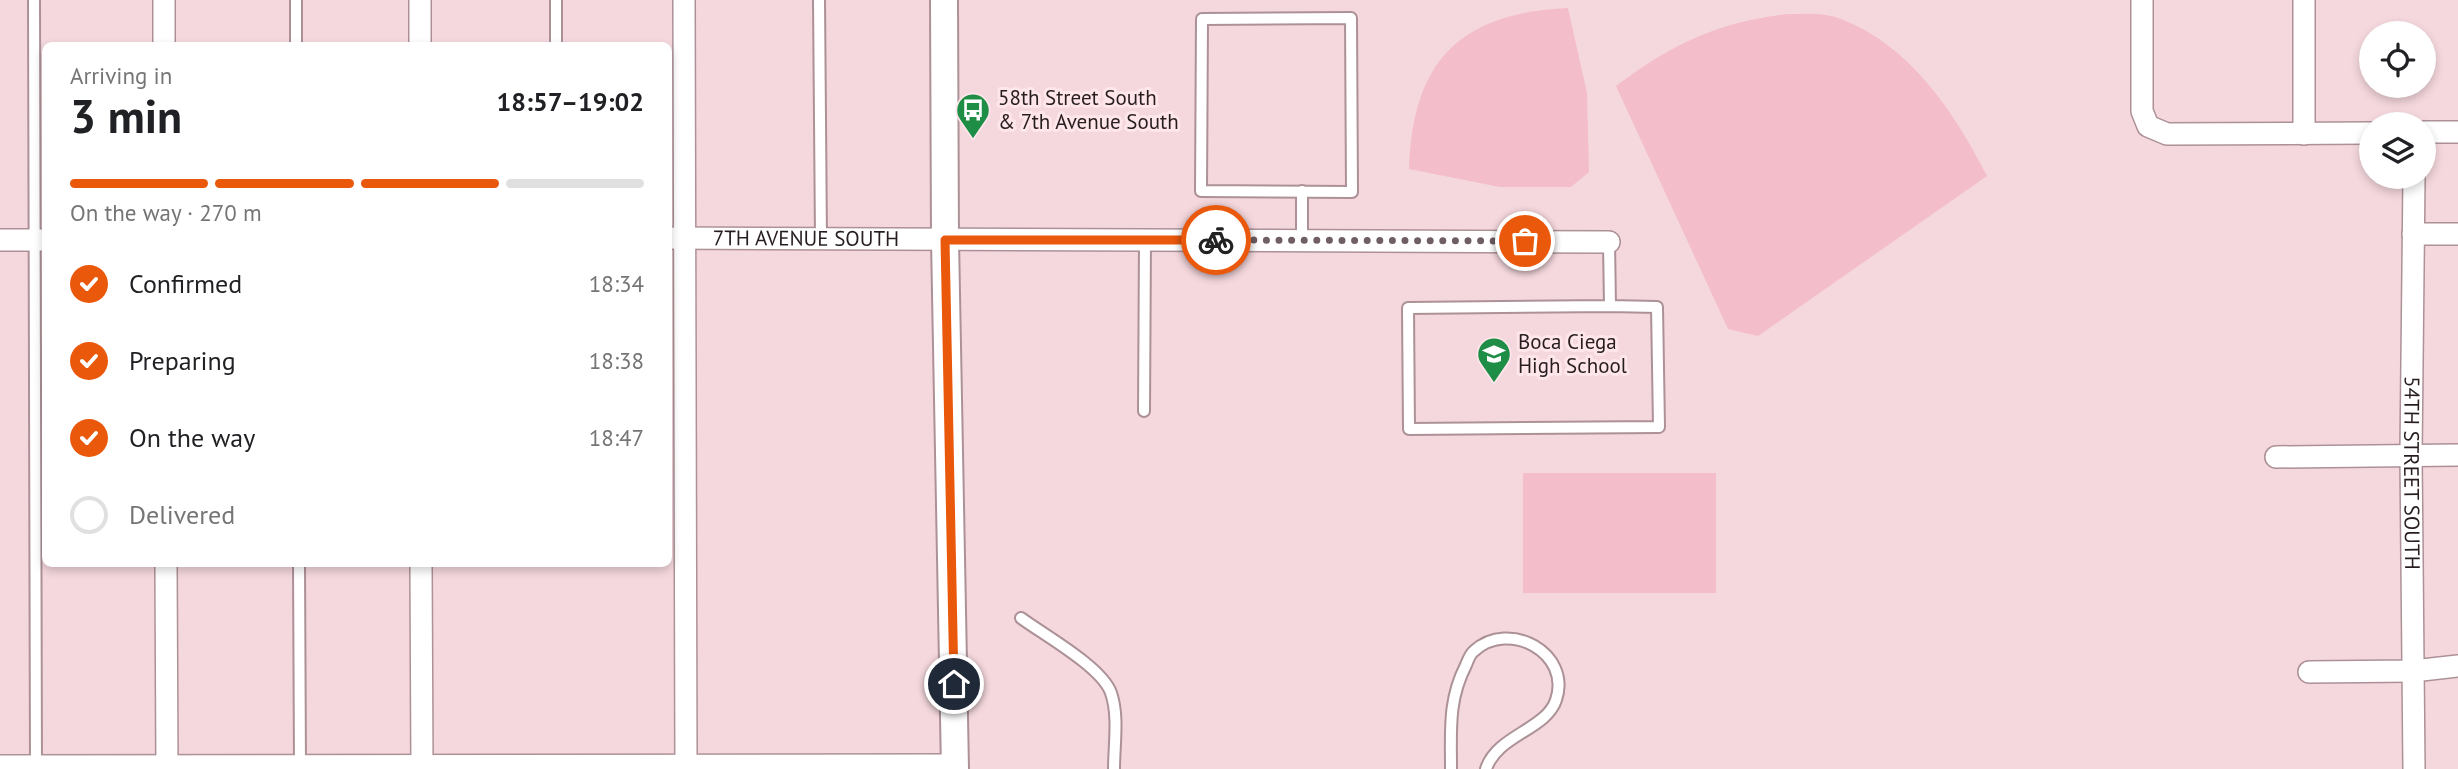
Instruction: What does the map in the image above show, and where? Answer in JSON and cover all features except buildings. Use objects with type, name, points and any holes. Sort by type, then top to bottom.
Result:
[{"type":"street","points":[[164,0],[164,42]]},
{"type":"street","points":[[420,0],[420,42]]},
{"type":"street","points":[[684,0],[677,238],[686,767]]},
{"type":"street","points":[[0,766],[955,767],[945,240],[944,0]]},
{"type":"street","points":[[2142,0],[2142,111],[2148,126],[2167,134],[2359,133]]},
{"type":"street","points":[[2304,0],[2304,134]]},
{"type":"street","points":[[2436,132],[2458,132]]},
{"type":"street","name":"54TH STREET SOUTH","points":[[2414,189],[2411,455],[2414,769]]},
{"type":"street","points":[[2413,234],[2458,234]]},
{"type":"street","name":"7TH AVENUE SOUTH","points":[[677,238],[1609,242]]},
{"type":"street","points":[[0,240],[41,240]]},
{"type":"street","points":[[2276,457],[2458,455]]},
{"type":"street","points":[[166,567],[167,767]]},
{"type":"street","points":[[421,567],[422,767]]},
{"type":"street","points":[[2309,671],[2413,671],[2458,666]]},
{"type":"lane","points":[[34,0],[41,240],[36,767]]},
{"type":"lane","points":[[296,0],[296,42]]},
{"type":"lane","points":[[556,0],[556,42]]},
{"type":"lane","points":[[819,0],[821,239]]},
{"type":"lane","points":[[1351,18],[1352,192],[1302,191],[1201,191],[1202,19],[1351,18]]},
{"type":"lane","points":[[1301,240],[1302,191]]},
{"type":"lane","points":[[1144,240],[1144,411]]},
{"type":"lane","points":[[1609,242],[1610,306]]},
{"type":"lane","points":[[1610,306],[1657,307],[1659,427],[1409,429],[1408,308],[1610,306]]},
{"type":"lane","points":[[299,567],[300,767]]},
{"type":"lane","points":[[1021,618],[1093,669],[1104,680],[1114,705],[1114,769]]},
{"type":"lane","points":[[1451,769],[1451,705],[1461,675],[1473,652],[1490,641],[1508,638],[1525,640],[1540,648],[1552,663],[1558,681],[1557,697],[1550,712],[1507,742],[1489,759],[1486,769]]},
{"type":"shaded area","points":[[1568,8],[1587,93],[1589,172],[1571,187],[1500,187],[1409,169],[1412,131],[1420,99],[1432,72],[1449,50],[1471,33],[1498,20],[1530,12]]},
{"type":"shaded area","points":[[1788,14],[1835,17],[1866,31],[1889,46],[1928,84],[1945,105],[1987,176],[1758,336],[1728,329],[1616,86],[1657,58],[1696,37],[1739,23]]},
{"type":"shaded area","points":[[1523,473],[1716,473],[1716,593],[1523,593]]},
{"type":"way so far","points":[[1216,240],[1525,241]]},
{"type":"place","name":"58th Street South & 7th Avenue South","points":[[973,140]]},
{"type":"place","name":"Boca Ciega High School","points":[[1494,384]]},
{"type":"route","points":[[954,684],[945,240],[1216,240]]}]
